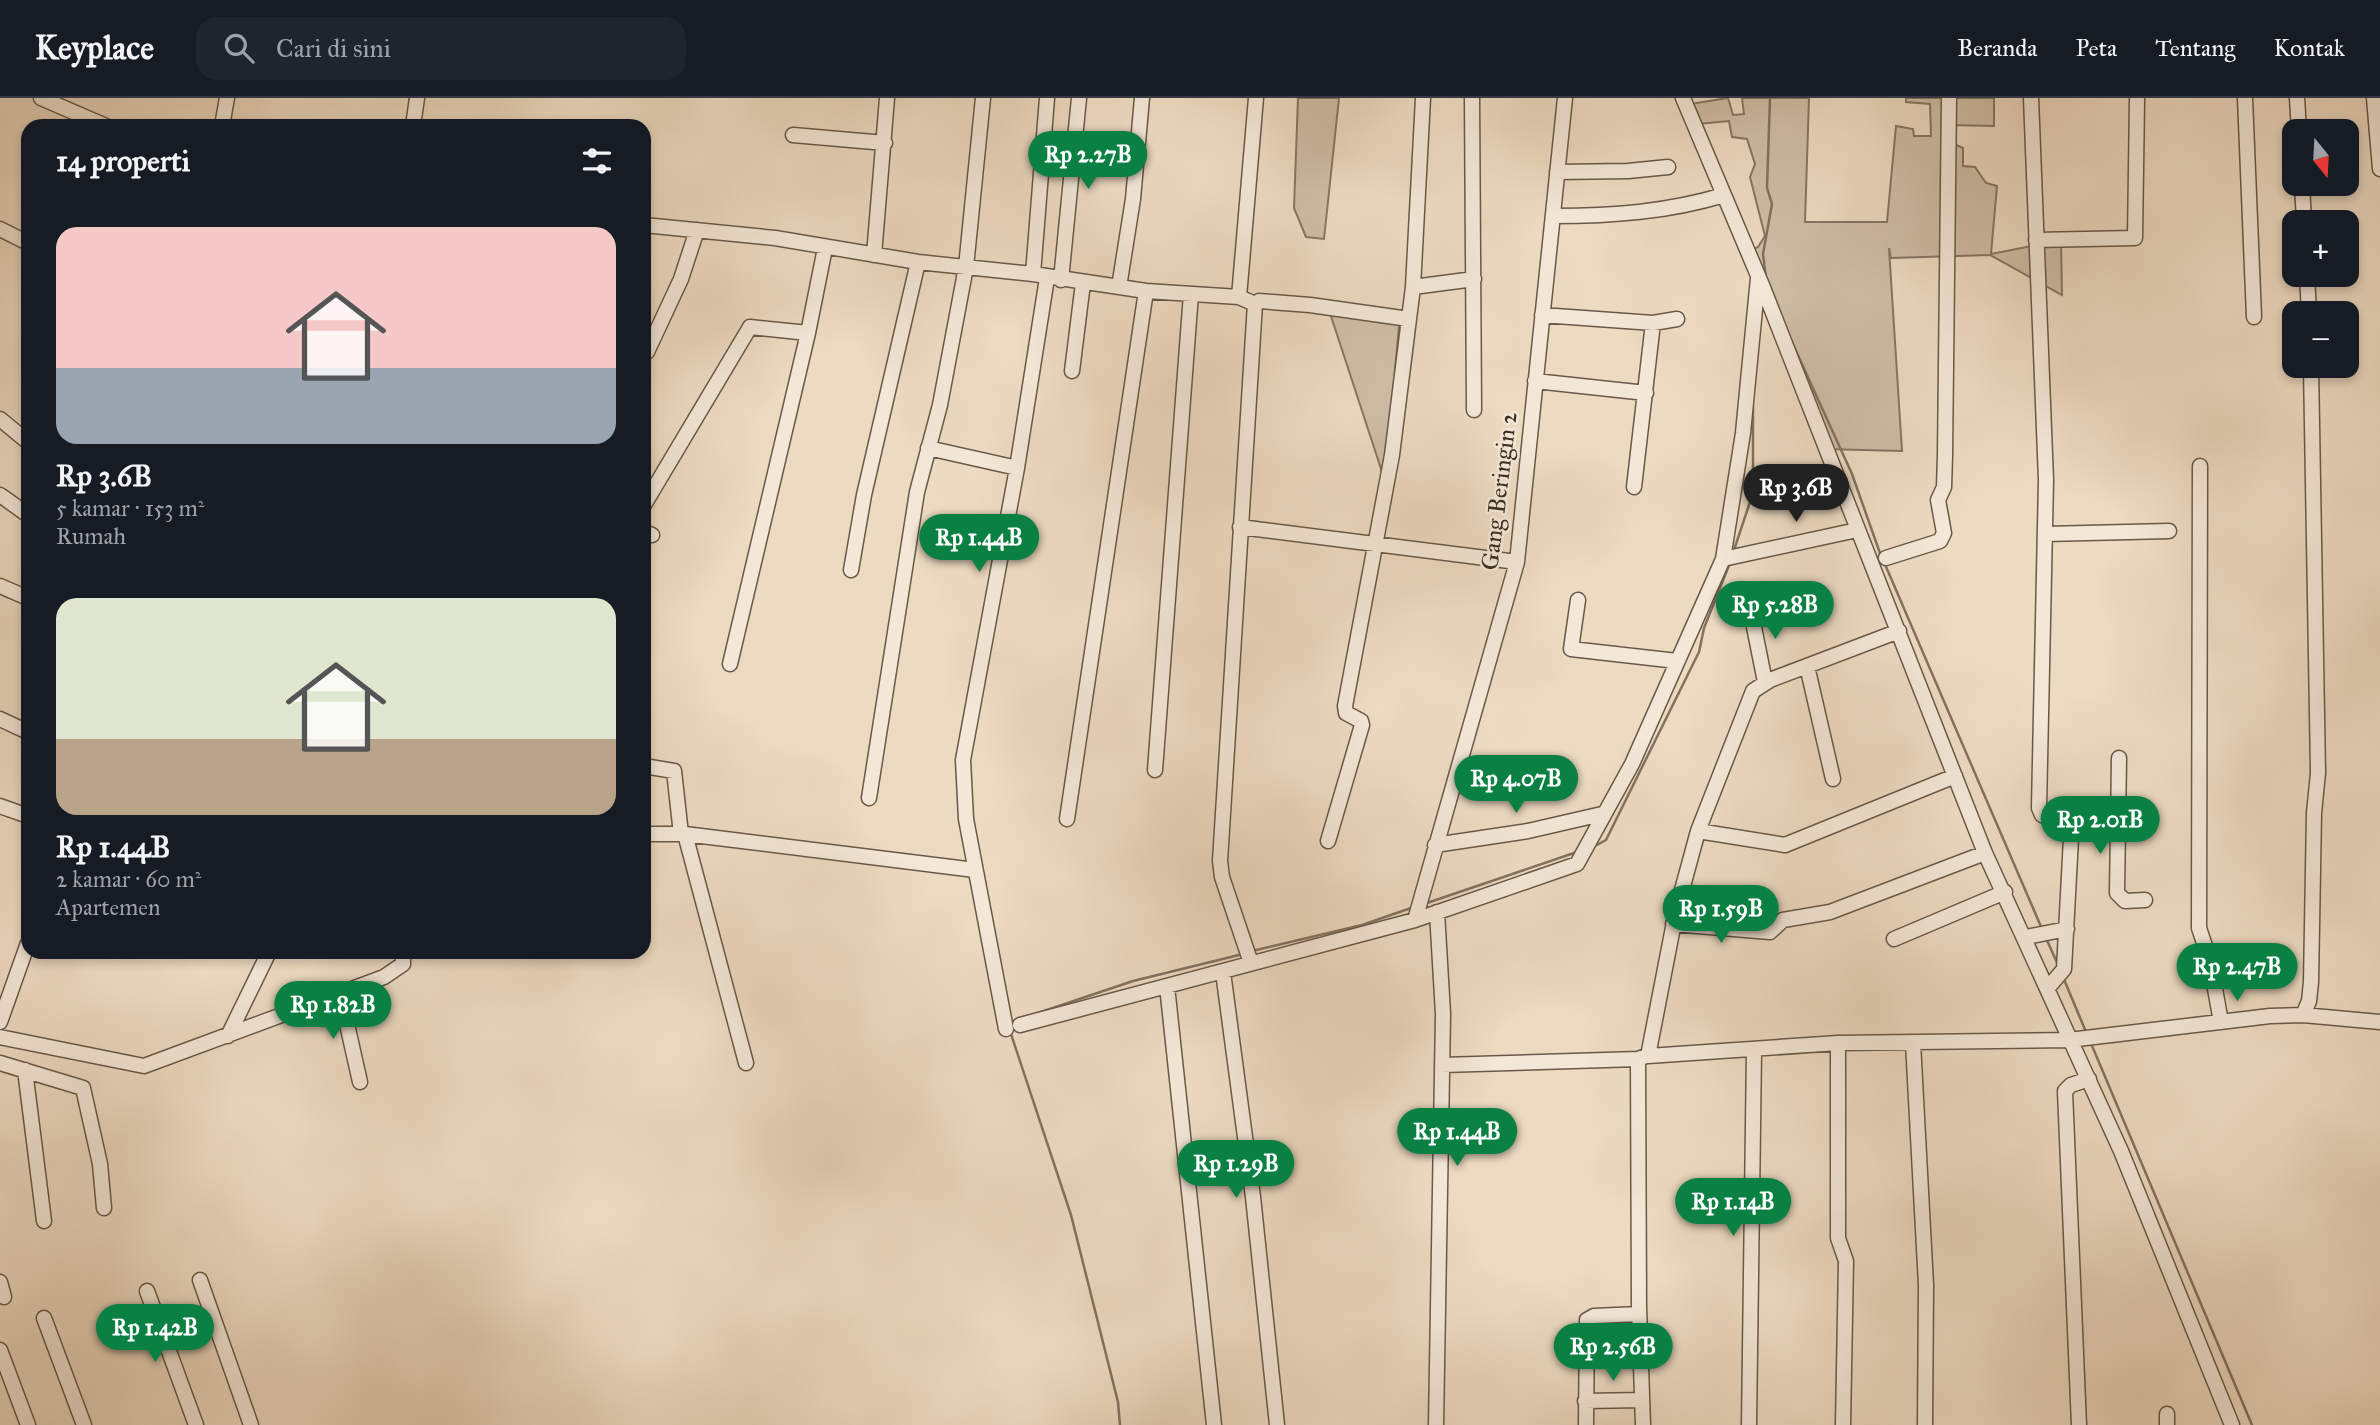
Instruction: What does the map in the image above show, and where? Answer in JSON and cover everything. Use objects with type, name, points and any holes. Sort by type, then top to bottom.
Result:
[{"type":"street","points":[[41,98],[90,119]]},
{"type":"street","points":[[224,119],[228,98]]},
{"type":"street","points":[[413,119],[417,98]]},
{"type":"street","points":[[874,255],[887,98]]},
{"type":"street","points":[[869,799],[915,504],[940,404],[966,267],[984,98]]},
{"type":"street","points":[[1047,98],[1047,277]]},
{"type":"street","points":[[1079,98],[1017,468],[964,743],[966,819],[975,870],[1013,1027],[1223,972],[1249,956],[1417,910],[1437,912],[1580,861],[1602,814],[1632,764],[1725,558],[1744,433],[1760,281]]},
{"type":"street","points":[[1119,287],[1133,199],[1142,98]]},
{"type":"street","points":[[1239,297],[1256,98]]},
{"type":"street","points":[[1328,841],[1362,725],[1361,721],[1346,713],[1345,706],[1392,455],[1413,287],[1423,98]]},
{"type":"street","points":[[1472,98],[1474,410]]},
{"type":"street","name":"Gang Beringin 2","points":[[1417,910],[1517,562],[1565,98]]},
{"type":"street","points":[[1684,98],[1769,303],[1985,853],[2006,892],[2039,934],[2047,989],[2082,1039],[2089,1079],[2232,1425]]},
{"type":"street","points":[[1886,558],[1940,541],[1944,533],[1938,500],[1944,487],[1945,455],[1948,98]]},
{"type":"street","points":[[2031,98],[2046,480],[2039,808],[2042,815],[2068,826],[2118,822]]},
{"type":"street","points":[[2245,98],[2254,317]]},
{"type":"street","points":[[2297,98],[2298,119]]},
{"type":"street","points":[[2374,98],[2380,169]]},
{"type":"street","points":[[2036,240],[2135,238],[2137,100]]},
{"type":"street","points":[[793,135],[885,143]]},
{"type":"street","points":[[1557,172],[1628,171],[1668,167]]},
{"type":"street","points":[[1553,216],[1625,215],[1693,204],[1724,195]]},
{"type":"street","points":[[651,226],[775,238],[918,262],[1146,291],[1239,297],[1255,304]]},
{"type":"street","points":[[0,229],[21,240]]},
{"type":"street","points":[[651,343],[681,279],[697,230]]},
{"type":"street","points":[[730,664],[808,333],[825,248]]},
{"type":"street","points":[[851,570],[864,495],[918,262]]},
{"type":"street","points":[[1413,287],[1474,279]]},
{"type":"street","points":[[1072,371],[1083,283]]},
{"type":"street","points":[[1066,819],[1146,291]]},
{"type":"street","points":[[1155,770],[1176,459],[1184,391],[1186,324],[1191,294]]},
{"type":"street","points":[[1255,304],[1259,301],[1310,305],[1409,319]]},
{"type":"street","points":[[1249,956],[1222,877],[1220,860],[1255,304]]},
{"type":"street","points":[[1542,314],[1653,323],[1677,319]]},
{"type":"street","points":[[1634,487],[1653,323]]},
{"type":"street","points":[[651,493],[750,327],[808,333]]},
{"type":"street","points":[[2302,1016],[2309,1001],[2311,982],[2314,813],[2318,773],[2311,378]]},
{"type":"street","points":[[1535,381],[1646,393]]},
{"type":"street","points":[[0,419],[21,436]]},
{"type":"street","points":[[929,448],[1017,468]]},
{"type":"street","points":[[2200,466],[2199,928],[2210,961],[2221,1022]]},
{"type":"street","points":[[0,495],[21,510]]},
{"type":"street","points":[[1240,527],[1517,562]]},
{"type":"street","points":[[1725,558],[1857,530]]},
{"type":"street","points":[[2045,534],[2169,531]]},
{"type":"street","points":[[0,586],[21,595]]},
{"type":"street","points":[[1578,600],[1571,649],[1677,661]]},
{"type":"street","points":[[1750,607],[1765,682]]},
{"type":"street","points":[[1643,1425],[1639,1314],[1643,1058],[1673,924],[1698,831],[1753,691],[1765,682],[1899,631]]},
{"type":"street","points":[[1807,666],[1833,779]]},
{"type":"street","points":[[0,719],[21,729]]},
{"type":"street","points":[[2119,758],[2117,893],[2125,901],[2145,900]]},
{"type":"street","points":[[651,766],[674,771],[683,834],[746,1063]]},
{"type":"street","points":[[1698,831],[1785,845],[1955,776]]},
{"type":"street","points":[[0,806],[21,814]]},
{"type":"street","points":[[1435,845],[1528,831],[1602,814]]},
{"type":"street","points":[[2047,989],[2061,972],[2067,929],[2071,838],[2068,826]]},
{"type":"street","points":[[651,834],[683,834],[975,870]]},
{"type":"street","points":[[1673,924],[1770,932],[1783,920],[1830,912],[1985,853]]},
{"type":"street","points":[[1895,939],[2006,892]]},
{"type":"street","points":[[1436,1425],[1443,1014],[1437,912]]},
{"type":"street","points":[[2039,934],[2067,929]]},
{"type":"street","points":[[0,1021],[22,959]]},
{"type":"street","points":[[228,1036],[265,959]]},
{"type":"street","points":[[0,1038],[140,1066],[384,977],[403,964],[403,959]]},
{"type":"street","points":[[1223,972],[1253,1197],[1277,1425]]},
{"type":"street","points":[[1167,986],[1214,1425]]},
{"type":"street","points":[[340,993],[360,1082]]},
{"type":"street","points":[[1442,1065],[1643,1058],[1838,1043],[2082,1039],[2221,1022],[2302,1016],[2380,1022]]},
{"type":"street","points":[[1838,1043],[1838,1238],[1846,1261],[1843,1425]]},
{"type":"street","points":[[1913,1043],[1926,1285],[1925,1425]]},
{"type":"street","points":[[1749,1425],[1754,1051]]},
{"type":"street","points":[[0,1063],[83,1088],[100,1164],[104,1208]]},
{"type":"street","points":[[24,1070],[44,1222]]},
{"type":"street","points":[[2079,1425],[2065,1091],[2071,1085],[2089,1079]]},
{"type":"street","points":[[200,1280],[251,1425]]},
{"type":"street","points":[[147,1291],[196,1425]]},
{"type":"street","points":[[1586,1425],[1587,1320],[1594,1316],[1639,1314]]},
{"type":"street","points":[[44,1318],[84,1425]]},
{"type":"street","points":[[0,1350],[28,1425]]},
{"type":"street","points":[[1585,1401],[1642,1400]]},
{"type":"shaded area","points":[[1298,98],[1339,98],[1324,239],[1306,237],[1294,208]]},
{"type":"shaded area","points":[[1728,98],[1733,115],[1744,114],[1742,98],[1809,98],[1805,222],[1887,222],[1896,126],[1913,129],[1914,136],[1931,136],[1930,104],[1906,102],[1906,98],[1994,98],[1994,126],[1949,125],[1945,140],[1963,148],[1963,166],[1975,167],[1986,183],[1997,186],[1991,254],[2061,240],[2062,295],[1990,255],[1891,258],[1889,248],[1902,451],[1824,449],[1748,251],[1758,247],[1765,236],[1750,177],[1755,164],[1747,139],[1732,137],[1729,121],[1698,124],[1690,104]]},
{"type":"shaded area","points":[[1327,304],[1400,315],[1385,481]]},
{"type":"waterway","points":[[1766,278],[1763,254],[1772,204],[1767,188],[1770,98]]},
{"type":"waterway","points":[[1791,340],[1852,474],[1881,556]]},
{"type":"waterway","points":[[1734,550],[1753,493],[1753,406]]},
{"type":"waterway","points":[[1884,562],[2042,929]]},
{"type":"waterway","points":[[1593,847],[1606,840],[1699,652],[1704,628],[1730,563]]},
{"type":"waterway","points":[[1424,904],[1577,852]]},
{"type":"waterway","points":[[1252,951],[1362,925],[1411,908]]},
{"type":"waterway","points":[[2046,938],[2059,967]]},
{"type":"waterway","points":[[1011,1022],[1133,981],[1243,954]]},
{"type":"waterway","points":[[2063,977],[2086,1032]]},
{"type":"waterway","points":[[1010,1031],[1071,1215],[1118,1402],[1120,1425]]},
{"type":"waterway","points":[[2090,1041],[2252,1425]]}]
